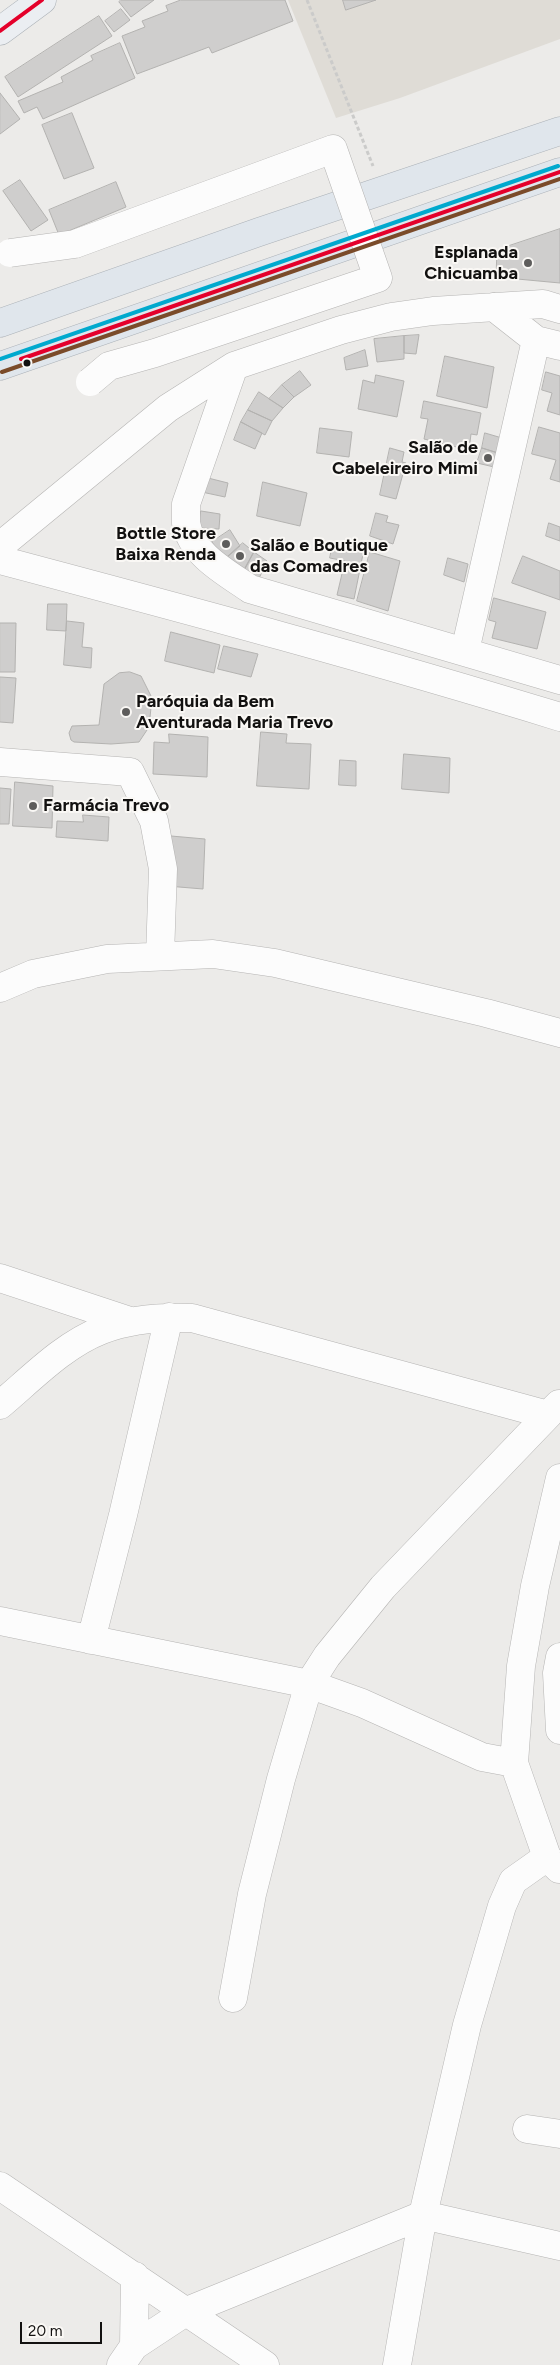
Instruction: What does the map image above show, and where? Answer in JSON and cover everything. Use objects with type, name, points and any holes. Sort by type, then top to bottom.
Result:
[{"type":"highway","points":[[0,323],[382,190],[560,131]]},
{"type":"highway","points":[[0,366],[560,172]]},
{"type":"main road","points":[[0,31],[42,0]]},
{"type":"street","points":[[508,149],[560,126]]},
{"type":"street","points":[[10,253],[75,244],[333,149],[378,278],[155,353],[108,366],[90,382]]},
{"type":"street","points":[[0,546],[168,408],[234,366],[340,330],[391,317],[543,304],[560,309]]},
{"type":"street","points":[[466,651],[548,343],[494,307]]},
{"type":"street","points":[[234,366],[186,504],[186,524],[193,541],[218,568],[250,589],[560,680]]},
{"type":"street","points":[[0,560],[205,614],[560,717]]},
{"type":"street","points":[[0,762],[130,772],[154,821],[163,869],[160,956]]},
{"type":"street","points":[[0,988],[33,974],[98,961],[213,954],[275,963],[486,1013],[560,1033]]},
{"type":"street","points":[[0,1278],[130,1321]]},
{"type":"street","points":[[91,1640],[123,1515],[169,1318]]},
{"type":"street","points":[[0,1405],[71,1347],[101,1330],[130,1321],[192,1318],[554,1410],[383,1587],[327,1656],[308,1684],[281,1779],[252,1894],[233,1998]]},
{"type":"street","points":[[396,2365],[423,2215],[467,2024],[502,1906],[513,1881],[554,1863],[514,1763],[521,1666],[535,1586],[560,1478]]},
{"type":"street","points":[[0,1621],[308,1684],[362,1703],[482,1757],[514,1763]]},
{"type":"street","points":[[560,1657],[557,1673],[560,1730]]},
{"type":"street","points":[[526,2128],[560,2134]]},
{"type":"street","points":[[0,2186],[265,2365]]},
{"type":"street","points":[[127,2356],[186,2311],[423,2215],[560,2246]]},
{"type":"street","points":[[127,2356],[135,2276]]},
{"type":"path","points":[[307,0],[382,190]]},
{"type":"shaded area","points":[[288,0],[560,0],[560,39],[400,98],[336,118]]},
{"type":"building","points":[[121,0],[154,0],[131,17],[119,2]]},
{"type":"building","points":[[181,0],[285,0],[293,21],[212,53],[209,47],[137,74],[122,36],[145,27],[142,21],[168,11],[166,6]]},
{"type":"building","points":[[343,0],[376,0],[346,10]]},
{"type":"building","points":[[121,9],[130,20],[114,32],[105,21]]},
{"type":"building","points":[[99,16],[112,36],[18,97],[5,77]]},
{"type":"building","points":[[120,43],[135,78],[43,119],[37,107],[24,113],[18,101],[63,82],[61,77],[93,60],[91,56]]},
{"type":"building","points":[[0,93],[20,119],[0,134]]},
{"type":"building","points":[[72,113],[94,168],[64,179],[42,125]]},
{"type":"building","points":[[20,180],[48,220],[31,231],[3,191]]},
{"type":"building","points":[[116,182],[126,207],[59,235],[49,210]]},
{"type":"building","name":"Esplanada Chicuamba","points":[[560,229],[560,283],[496,277],[497,250]]},
{"type":"building","points":[[419,335],[416,354],[404,353],[404,336]]},
{"type":"building","points":[[404,336],[404,359],[377,362],[374,339]]},
{"type":"building","points":[[365,350],[368,366],[346,370],[344,358]]},
{"type":"building","points":[[445,356],[494,367],[487,408],[437,396]]},
{"type":"building","points":[[300,371],[311,385],[294,397],[282,385]]},
{"type":"building","points":[[546,372],[560,376],[560,415],[547,411],[552,393],[542,390]]},
{"type":"building","points":[[376,375],[404,381],[397,417],[358,409],[363,380],[374,383]]},
{"type":"building","points":[[282,385],[294,397],[283,408],[269,399]]},
{"type":"building","points":[[259,392],[283,408],[272,421],[248,410]]},
{"type":"building","points":[[424,401],[481,413],[477,435],[471,434],[469,450],[424,439],[428,419],[421,418]]},
{"type":"building","points":[[248,410],[272,421],[265,435],[241,422]]},
{"type":"building","points":[[241,422],[262,433],[255,449],[234,440]]},
{"type":"building","points":[[539,427],[560,433],[560,482],[550,479],[556,460],[532,454]]},
{"type":"building","points":[[320,428],[352,432],[349,457],[317,453]]},
{"type":"building","points":[[485,433],[502,438],[498,453],[482,448]]},
{"type":"building","points":[[390,448],[404,452],[402,462],[406,463],[396,499],[380,495]]},
{"type":"building","name":"Salão de Cabeleireiro Mimi","points":[[482,448],[498,453],[494,467],[477,463]]},
{"type":"building","points":[[200,476],[228,483],[225,497],[197,491]]},
{"type":"building","points":[[263,482],[307,493],[300,526],[257,516]]},
{"type":"building","points":[[201,511],[220,514],[219,529],[199,528]]},
{"type":"building","points":[[376,513],[388,516],[386,522],[399,525],[393,544],[370,536]]},
{"type":"building","points":[[549,523],[560,527],[560,541],[546,536]]},
{"type":"building","name":"Bottle Store Baixa Renda","points":[[230,530],[240,546],[224,560],[212,542]]},
{"type":"building","name":"Salão e Boutique das Comadres","points":[[243,543],[254,552],[241,576],[224,560]]},
{"type":"building","points":[[333,543],[364,549],[354,599],[337,595],[345,561],[330,558]]},
{"type":"building","points":[[254,552],[267,561],[256,585],[241,576]]},
{"type":"building","points":[[370,552],[400,561],[388,611],[357,601]]},
{"type":"building","points":[[523,556],[560,571],[560,600],[512,583]]},
{"type":"building","points":[[448,558],[468,564],[464,582],[444,575]]},
{"type":"building","points":[[494,598],[546,612],[537,649],[492,638],[496,622],[489,620]]},
{"type":"building","points":[[48,604],[67,604],[66,631],[47,630]]},
{"type":"building","points":[[67,621],[84,623],[82,647],[92,648],[91,668],[64,665]]},
{"type":"building","points":[[0,623],[16,623],[15,672],[0,672]]},
{"type":"building","points":[[171,632],[220,645],[214,673],[165,661]]},
{"type":"building","points":[[224,646],[258,654],[251,677],[218,669]]},
{"type":"building","name":"Paróquia da Bem Aventurada Maria Trevo","points":[[130,672],[141,676],[152,698],[149,727],[139,742],[111,744],[74,742],[71,740],[69,733],[72,726],[99,725],[104,684],[119,673]]},
{"type":"building","points":[[0,677],[16,678],[13,723],[0,722]]},
{"type":"building","points":[[261,732],[287,734],[286,743],[311,744],[309,789],[257,786]]},
{"type":"building","points":[[169,734],[208,737],[207,777],[153,774],[154,742],[169,743]]},
{"type":"building","points":[[404,754],[450,758],[449,793],[402,789]]},
{"type":"building","points":[[340,760],[356,761],[356,786],[339,785]]},
{"type":"building","name":"Farmácia Trevo","points":[[15,782],[53,786],[52,828],[13,826]]},
{"type":"building","points":[[0,788],[11,789],[9,824],[0,824]]},
{"type":"building","points":[[83,815],[109,817],[108,841],[56,837],[57,821],[83,822]]},
{"type":"building","points":[[171,836],[205,839],[203,889],[167,886]]},
{"type":"transit line","points":[[0,31],[42,0]]},
{"type":"transit line","points":[[0,359],[558,166]]},
{"type":"transit line","points":[[21,359],[560,172]]},
{"type":"transit line","points":[[2,372],[560,179]]},
{"type":"place","name":"Esplanada Chicuamba","points":[[528,263]]},
{"type":"place","name":"Salão de Cabeleireiro Mimi","points":[[488,458]]},
{"type":"place","name":"Bottle Store Baixa Renda","points":[[226,544]]},
{"type":"place","name":"Salão e Boutique das Comadres","points":[[240,556]]},
{"type":"place","name":"Paróquia da Bem Aventurada Maria Trevo","points":[[126,712]]},
{"type":"place","name":"Farmácia Trevo","points":[[33,806]]}]
